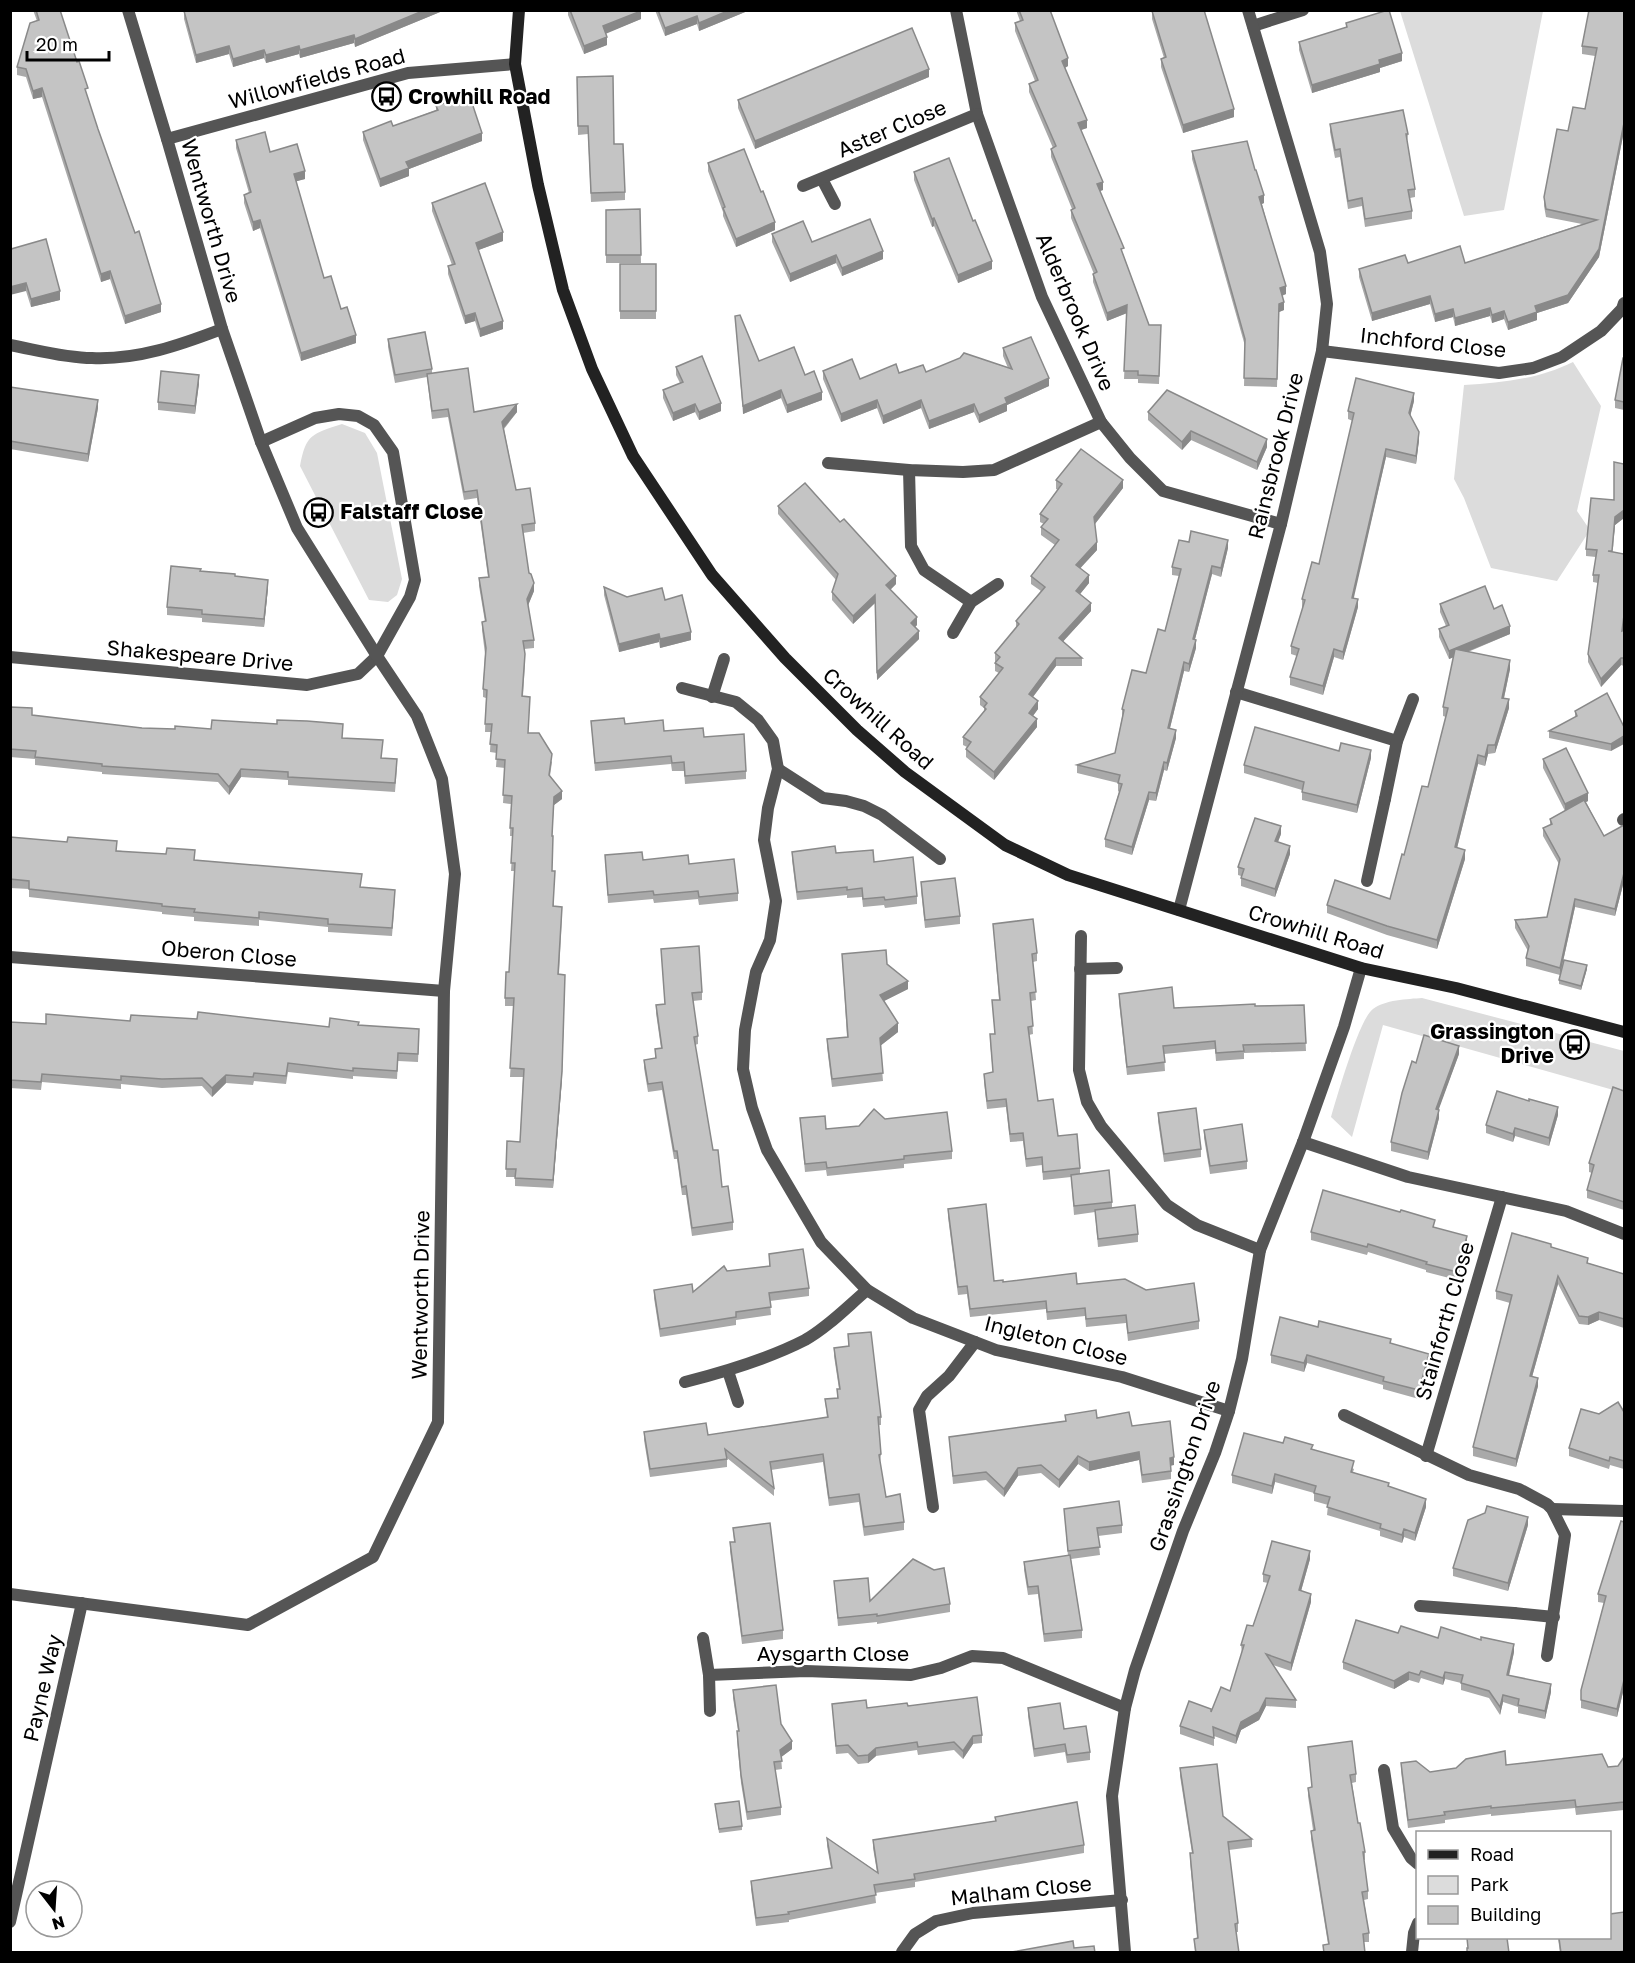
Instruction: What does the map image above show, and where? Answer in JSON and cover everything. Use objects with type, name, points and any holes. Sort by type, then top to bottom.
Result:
[{"type":"street","name":"Wentworth Drive","points":[[10,1594],[248,1625],[373,1557],[438,1422],[444,991],[455,874],[442,779],[417,716],[297,528],[261,442],[222,328],[128,10]]},
{"type":"street","name":"Crowhill Road","points":[[519,10],[515,64],[538,185],[563,290],[592,369],[633,456],[712,575],[784,658],[857,730],[939,799],[1005,845],[1068,875],[1361,968],[1456,988],[1624,1032]]},
{"type":"street","name":"Alderbrook Drive","points":[[957,10],[977,114],[1042,297],[1101,422],[1130,458],[1163,491],[1281,524]]},
{"type":"street","name":"Rainsbrook Drive","points":[[1179,910],[1281,524],[1322,351],[1327,304],[1320,252],[1248,10]]},
{"type":"street","points":[[1253,26],[1303,10]]},
{"type":"street","name":"Willowfields Road","points":[[167,139],[408,73],[515,64]]},
{"type":"street","name":"Aster Close","points":[[803,186],[977,114]]},
{"type":"street","name":"Aster Close","points":[[822,179],[835,204]]},
{"type":"street","name":"Inchford Close","points":[[1322,351],[1499,373],[1533,368],[1562,357],[1601,331],[1622,309],[1624,303]]},
{"type":"street","points":[[10,345],[90,358],[127,358],[179,345],[222,328]]},
{"type":"street","points":[[261,442],[315,418],[339,414],[358,416],[374,425],[393,452],[415,580],[410,597],[377,656]]},
{"type":"street","points":[[828,463],[909,470],[963,472],[994,470],[1101,422]]},
{"type":"street","points":[[909,470],[911,546],[924,570],[971,602]]},
{"type":"street","points":[[953,633],[971,602],[998,584]]},
{"type":"street","name":"Shakespeare Drive","points":[[10,657],[307,685],[358,674],[377,656]]},
{"type":"street","points":[[712,697],[724,659]]},
{"type":"street","name":"Ingleton Close","points":[[682,688],[736,702],[758,720],[772,741],[778,769],[768,808],[764,840],[776,901],[770,940],[756,972],[747,1018],[743,1069],[752,1108],[767,1150],[822,1242],[867,1290],[913,1318],[996,1350],[1122,1377],[1229,1411]]},
{"type":"street","points":[[1236,692],[1397,741]]},
{"type":"street","points":[[1367,881],[1397,741],[1413,699]]},
{"type":"street","points":[[778,769],[823,798],[864,806],[882,815],[940,859]]},
{"type":"street","points":[[1081,936],[1079,1070],[1087,1102],[1101,1126],[1167,1204],[1197,1225],[1260,1250]]},
{"type":"street","name":"Oberon Close","points":[[10,957],[444,991]]},
{"type":"street","points":[[1080,969],[1116,968]]},
{"type":"street","name":"Grassington Drive","points":[[1125,1953],[1112,1796],[1125,1708],[1135,1670],[1175,1553],[1215,1453],[1229,1411],[1242,1359],[1260,1250],[1303,1142],[1344,1027],[1361,968]]},
{"type":"street","points":[[1303,1142],[1407,1177],[1566,1211],[1624,1234]]},
{"type":"street","name":"Stainforth Close","points":[[1426,1455],[1502,1197]]},
{"type":"street","points":[[686,1383],[728,1371],[805,1340],[827,1325],[867,1290]]},
{"type":"street","points":[[933,1507],[919,1410],[927,1396],[949,1376],[975,1342]]},
{"type":"street","points":[[728,1371],[738,1402]]},
{"type":"street","points":[[1344,1415],[1469,1475],[1519,1489],[1552,1509],[1565,1535],[1547,1656]]},
{"type":"street","points":[[1552,1509],[1624,1511]]},
{"type":"street","name":"Payne Way","points":[[10,1922],[82,1604]]},
{"type":"street","points":[[1420,1606],[1554,1617]]},
{"type":"street","points":[[703,1638],[709,1675],[710,1710]]},
{"type":"street","name":"Aysgarth Close","points":[[709,1675],[806,1671],[911,1676],[972,1656],[1003,1658],[1125,1708]]},
{"type":"street","points":[[1384,1770],[1393,1828],[1416,1862]]},
{"type":"street","name":"Malham Close","points":[[902,1953],[915,1934],[936,1921],[973,1913],[1122,1900]]},
{"type":"street","points":[[1412,1953],[1416,1928]]},
{"type":"green space","points":[[1400,11],[1543,11],[1504,210],[1464,216]]},
{"type":"green space","points":[[1573,362],[1601,406],[1577,511],[1590,530],[1557,581],[1491,568],[1464,498],[1454,479],[1464,385],[1520,379]]},
{"type":"green space","points":[[342,424],[365,433],[377,453],[402,579],[397,595],[388,602],[369,600],[300,466],[305,447],[312,437]]},
{"type":"green space","points":[[1422,998],[1624,1051],[1624,1093],[1383,1025],[1352,1137],[1331,1117],[1361,1027],[1367,1016],[1378,1006],[1396,1000]]},
{"type":"building","points":[[36,10],[60,10],[88,88],[85,89],[98,129],[135,233],[139,231],[161,304],[125,316],[110,271],[101,274],[42,88],[33,91],[26,69],[17,67],[30,23],[39,20]]},
{"type":"building","points":[[425,10],[355,39],[354,35],[300,50],[299,46],[266,55],[264,50],[233,59],[229,46],[196,55],[184,11]]},
{"type":"building","points":[[570,10],[641,11],[603,26],[607,37],[584,46]]},
{"type":"building","points":[[658,10],[730,10],[699,23],[697,16],[665,28]]},
{"type":"building","points":[[1019,10],[1050,10],[1068,58],[1062,61],[1087,120],[1078,123],[1103,182],[1097,184],[1124,248],[1121,249],[1149,325],[1161,325],[1159,376],[1138,375],[1138,371],[1124,371],[1127,305],[1107,313],[1093,274],[1097,272],[1071,210],[1075,208],[1051,149],[1056,146],[1029,84],[1038,80],[1015,23],[1023,20]]},
{"type":"building","points":[[1204,10],[1234,109],[1183,125],[1161,59],[1166,57],[1152,11]]},
{"type":"building","points":[[1389,10],[1402,53],[1379,60],[1380,64],[1312,85],[1299,42],[1347,27],[1346,23]]},
{"type":"building","points":[[1589,10],[1624,10],[1624,123],[1599,249],[1568,295],[1535,306],[1537,312],[1508,322],[1504,311],[1492,315],[1490,308],[1455,318],[1453,309],[1435,314],[1430,296],[1372,313],[1359,269],[1405,255],[1408,263],[1460,246],[1465,263],[1597,220],[1546,209],[1544,197],[1557,129],[1568,131],[1573,107],[1585,109],[1597,48],[1582,46]]},
{"type":"building","points":[[912,28],[929,69],[755,141],[738,100]]},
{"type":"building","points":[[613,76],[614,144],[623,144],[625,192],[591,193],[588,126],[578,126],[577,77]]},
{"type":"building","points":[[469,94],[482,133],[406,162],[409,168],[380,179],[363,132],[391,121],[393,126],[438,110],[436,106]]},
{"type":"building","points":[[1403,110],[1415,189],[1408,190],[1412,211],[1365,219],[1362,198],[1348,201],[1340,149],[1335,150],[1330,124]]},
{"type":"building","points":[[265,132],[270,152],[297,144],[305,171],[294,174],[324,278],[331,276],[341,309],[347,307],[356,335],[301,353],[260,220],[253,222],[244,195],[251,192],[236,140]]},
{"type":"building","points":[[1247,141],[1264,195],[1259,197],[1286,286],[1280,288],[1284,302],[1279,304],[1277,379],[1244,378],[1245,339],[1192,151]]},
{"type":"building","points":[[744,149],[775,222],[736,239],[708,163]]},
{"type":"building","points":[[949,158],[973,221],[975,220],[992,261],[958,275],[934,218],[932,219],[914,172]]},
{"type":"building","points":[[485,183],[503,232],[476,243],[503,321],[480,329],[475,313],[465,316],[448,266],[455,264],[432,203]]},
{"type":"building","points":[[640,209],[641,255],[606,255],[606,210]]},
{"type":"building","points":[[870,219],[883,251],[842,268],[836,255],[790,274],[772,234],[803,221],[812,242]]},
{"type":"building","points":[[46,239],[60,291],[31,299],[26,283],[10,287],[10,246],[11,249]]},
{"type":"building","points":[[620,264],[656,264],[656,311],[620,311]]},
{"type":"building","points":[[740,315],[759,361],[794,347],[805,375],[814,371],[822,392],[787,405],[781,390],[743,406],[735,316]]},
{"type":"building","points":[[425,332],[432,369],[395,375],[388,339]]},
{"type":"building","points":[[1031,337],[1049,378],[1005,398],[1007,403],[979,415],[974,404],[929,421],[921,400],[883,416],[877,400],[841,414],[823,371],[852,359],[860,379],[896,364],[899,373],[923,365],[926,372],[960,358],[964,353],[1012,369],[1003,348]]},
{"type":"building","points":[[702,356],[721,403],[699,412],[695,404],[673,413],[663,390],[683,382],[676,367]]},
{"type":"building","points":[[1624,358],[1624,402],[1615,400]]},
{"type":"building","points":[[468,368],[474,412],[517,404],[502,422],[516,490],[530,488],[535,523],[522,525],[529,573],[534,583],[527,599],[534,640],[523,641],[525,654],[522,696],[530,697],[528,733],[539,733],[552,754],[549,775],[562,791],[554,797],[552,836],[552,871],[555,871],[553,906],[562,907],[558,974],[565,975],[562,1071],[553,1180],[515,1178],[516,1169],[506,1169],[507,1141],[520,1142],[524,1069],[510,1068],[514,998],[505,998],[506,972],[509,972],[515,863],[511,863],[512,796],[503,795],[505,760],[496,759],[497,745],[490,744],[492,724],[485,724],[487,690],[483,689],[486,648],[482,622],[486,621],[479,578],[489,577],[477,490],[464,492],[448,409],[432,411],[427,374]]},
{"type":"building","points":[[161,371],[199,375],[195,406],[158,402]]},
{"type":"building","points":[[1356,378],[1414,393],[1409,413],[1419,432],[1416,456],[1386,449],[1352,598],[1358,599],[1343,652],[1334,649],[1323,686],[1290,677],[1299,649],[1291,646],[1305,600],[1302,599],[1312,562],[1319,564],[1354,413],[1348,411]]},
{"type":"building","points":[[10,387],[98,400],[88,454],[10,441]]},
{"type":"building","points":[[1167,390],[1267,439],[1257,462],[1191,431],[1182,442],[1148,412]]},
{"type":"building","points":[[1081,449],[1123,480],[1094,517],[1097,542],[1076,565],[1089,575],[1076,591],[1091,603],[1059,638],[1082,658],[1056,658],[1029,694],[1038,701],[1029,713],[1037,719],[994,772],[966,749],[971,742],[963,737],[986,709],[984,707],[987,703],[980,697],[1003,668],[995,663],[1000,657],[995,653],[1019,624],[1016,621],[1045,587],[1031,576],[1059,540],[1041,527],[1048,519],[1040,514],[1062,484],[1056,480]]},
{"type":"building","points":[[1614,462],[1624,464],[1624,510],[1615,517],[1612,551],[1608,551],[1624,554],[1622,631],[1624,630],[1624,658],[1621,658],[1601,679],[1588,654],[1599,575],[1593,575],[1597,550],[1586,549],[1591,498],[1614,500]]},
{"type":"building","points":[[805,483],[840,522],[844,519],[896,576],[886,585],[917,617],[911,623],[919,631],[877,672],[875,595],[853,616],[832,592],[838,574],[778,506]]},
{"type":"building","points":[[1191,531],[1228,540],[1221,568],[1212,566],[1193,639],[1196,640],[1189,664],[1184,662],[1168,728],[1176,730],[1167,763],[1164,762],[1156,793],[1149,792],[1132,847],[1105,839],[1122,784],[1118,783],[1120,775],[1077,765],[1115,753],[1124,710],[1122,709],[1132,670],[1146,673],[1158,629],[1165,631],[1181,569],[1172,567],[1179,540],[1189,542]]},
{"type":"building","points":[[171,566],[268,580],[264,619],[202,614],[202,610],[167,607]]},
{"type":"building","points":[[1485,586],[1494,609],[1502,605],[1510,626],[1449,651],[1439,629],[1449,625],[1440,604]]},
{"type":"building","points":[[604,587],[627,597],[662,588],[665,600],[682,595],[691,632],[660,639],[659,634],[619,644]]},
{"type":"building","points":[[1455,649],[1510,660],[1502,698],[1509,699],[1495,745],[1488,745],[1485,757],[1478,755],[1455,847],[1465,850],[1437,940],[1387,926],[1327,905],[1335,880],[1390,899],[1422,786],[1428,787],[1448,708],[1443,707]]},
{"type":"building","points":[[1607,693],[1624,727],[1624,736],[1611,744],[1549,731],[1577,716],[1575,711]]},
{"type":"building","points":[[10,707],[32,708],[32,715],[142,728],[175,729],[175,726],[211,729],[212,720],[277,724],[277,720],[343,724],[342,738],[383,740],[381,758],[397,759],[395,783],[288,777],[288,772],[241,769],[229,787],[218,774],[102,766],[102,764],[35,757],[36,751],[10,749]]},
{"type":"building","points":[[624,718],[625,724],[663,720],[664,731],[703,728],[704,737],[744,734],[746,771],[685,776],[684,762],[672,763],[671,756],[595,763],[591,721]]},
{"type":"building","points":[[1255,727],[1339,751],[1341,743],[1371,750],[1357,805],[1302,792],[1304,782],[1244,765]]},
{"type":"building","points":[[1566,748],[1588,793],[1565,804],[1543,759]]},
{"type":"building","points":[[1584,800],[1604,836],[1624,825],[1624,873],[1615,909],[1575,899],[1560,968],[1526,958],[1529,946],[1515,920],[1547,917],[1560,859],[1543,828],[1552,824],[1550,819]]},
{"type":"building","points":[[1255,818],[1281,826],[1275,841],[1290,846],[1275,889],[1241,878],[1244,869],[1238,867]]},
{"type":"building","points":[[10,837],[67,842],[68,837],[117,841],[116,851],[166,854],[167,848],[195,850],[194,860],[362,874],[360,887],[395,890],[392,928],[328,924],[328,919],[259,912],[259,918],[194,912],[195,909],[162,906],[162,904],[29,889],[29,881],[10,879]]},
{"type":"building","points":[[835,846],[836,853],[873,850],[874,862],[913,857],[917,896],[885,900],[884,897],[863,899],[862,888],[847,890],[847,887],[797,892],[792,852]]},
{"type":"building","points":[[642,852],[643,860],[688,855],[689,864],[734,859],[738,893],[699,897],[698,891],[654,895],[653,891],[608,895],[605,855]]},
{"type":"building","points":[[955,878],[960,916],[925,920],[921,882]]},
{"type":"building","points":[[1033,919],[1037,953],[1032,954],[1036,992],[1030,993],[1033,1026],[1028,1027],[1038,1101],[1053,1099],[1058,1136],[1077,1134],[1080,1168],[1043,1172],[1042,1157],[1026,1159],[1023,1133],[1010,1134],[1006,1099],[987,1101],[984,1074],[993,1072],[990,1034],[995,1034],[992,1000],[1000,1000],[993,924]]},
{"type":"building","points":[[699,946],[702,992],[692,993],[698,1036],[694,1037],[713,1150],[718,1150],[722,1187],[728,1186],[733,1222],[692,1228],[686,1186],[682,1187],[677,1151],[674,1151],[662,1082],[648,1084],[644,1060],[656,1058],[655,1049],[662,1048],[656,1005],[665,1004],[661,949]]},
{"type":"building","points":[[886,950],[887,964],[908,981],[880,995],[898,1023],[880,1038],[883,1073],[832,1079],[827,1039],[848,1037],[842,954]]},
{"type":"building","points":[[1564,960],[1587,965],[1581,986],[1559,980]]},
{"type":"building","points":[[1172,987],[1174,1008],[1255,1004],[1255,1006],[1304,1005],[1306,1043],[1243,1045],[1244,1051],[1216,1053],[1215,1041],[1163,1046],[1165,1062],[1127,1067],[1119,994]]},
{"type":"building","points":[[198,1012],[329,1027],[330,1018],[359,1022],[358,1025],[419,1029],[418,1054],[398,1053],[397,1071],[353,1068],[353,1071],[288,1063],[286,1076],[254,1073],[253,1077],[226,1075],[212,1088],[202,1078],[162,1079],[121,1076],[121,1080],[42,1074],[41,1082],[10,1080],[10,1022],[46,1024],[46,1014],[130,1021],[131,1015],[197,1019]]},
{"type":"building","points":[[1424,1035],[1459,1046],[1436,1109],[1439,1110],[1428,1152],[1391,1142],[1402,1093],[1412,1061],[1416,1063]]},
{"type":"building","points":[[1613,1087],[1624,1091],[1624,1202],[1587,1190],[1594,1165],[1589,1163]]},
{"type":"building","points":[[1497,1091],[1558,1107],[1549,1138],[1515,1128],[1513,1134],[1486,1125]]},
{"type":"building","points":[[1196,1108],[1201,1149],[1164,1154],[1158,1113]]},
{"type":"building","points":[[874,1109],[885,1119],[947,1112],[952,1151],[827,1168],[826,1162],[805,1164],[800,1118],[825,1116],[826,1129],[859,1126]]},
{"type":"building","points":[[1242,1124],[1247,1161],[1210,1166],[1204,1130]]},
{"type":"building","points":[[1109,1170],[1112,1202],[1074,1206],[1071,1175]]},
{"type":"building","points":[[1323,1190],[1435,1220],[1433,1227],[1467,1236],[1457,1272],[1368,1244],[1367,1247],[1311,1232]]},
{"type":"building","points":[[986,1204],[994,1281],[1003,1280],[1003,1282],[1076,1273],[1077,1284],[1125,1279],[1146,1290],[1194,1283],[1199,1321],[1128,1333],[1126,1315],[1086,1319],[1085,1308],[1047,1312],[1046,1301],[970,1309],[967,1286],[958,1287],[948,1209]]},
{"type":"building","points":[[1135,1205],[1138,1234],[1098,1239],[1095,1210]]},
{"type":"building","points":[[1512,1233],[1551,1244],[1551,1247],[1588,1258],[1587,1263],[1624,1274],[1624,1319],[1599,1312],[1588,1317],[1579,1316],[1558,1276],[1530,1376],[1538,1378],[1516,1459],[1473,1447],[1512,1295],[1496,1291]]},
{"type":"building","points":[[803,1249],[809,1288],[769,1293],[771,1307],[736,1312],[736,1317],[660,1329],[654,1290],[692,1284],[693,1292],[724,1266],[727,1271],[770,1266],[769,1254]]},
{"type":"building","points":[[1280,1317],[1318,1327],[1319,1321],[1391,1339],[1390,1343],[1429,1354],[1419,1390],[1383,1381],[1384,1377],[1307,1355],[1304,1363],[1271,1355]]},
{"type":"building","points":[[871,1332],[881,1417],[878,1417],[881,1454],[879,1455],[886,1497],[900,1494],[904,1522],[864,1527],[859,1494],[829,1498],[823,1454],[770,1462],[774,1488],[725,1449],[727,1459],[650,1469],[644,1432],[706,1423],[708,1435],[828,1417],[825,1399],[838,1398],[837,1389],[840,1389],[834,1348],[849,1346],[848,1334]]},
{"type":"building","points":[[1618,1402],[1624,1412],[1624,1461],[1610,1457],[1609,1461],[1569,1448],[1581,1409],[1599,1414]]},
{"type":"building","points":[[1096,1410],[1097,1418],[1129,1412],[1132,1426],[1170,1421],[1174,1457],[1170,1458],[1171,1471],[1142,1475],[1139,1452],[1089,1462],[1078,1456],[1059,1480],[1041,1465],[1018,1468],[1004,1489],[986,1472],[953,1476],[949,1437],[1066,1421],[1065,1415]]},
{"type":"building","points":[[1244,1433],[1283,1443],[1285,1437],[1313,1445],[1311,1449],[1354,1461],[1351,1472],[1389,1483],[1388,1486],[1426,1499],[1415,1533],[1404,1529],[1402,1535],[1380,1528],[1381,1524],[1327,1507],[1330,1497],[1314,1493],[1316,1486],[1275,1474],[1272,1486],[1232,1475]]},
{"type":"building","points":[[1119,1501],[1122,1525],[1097,1528],[1100,1547],[1068,1551],[1064,1509]]},
{"type":"building","points":[[1487,1506],[1528,1517],[1508,1583],[1453,1568],[1468,1520],[1485,1513]]},
{"type":"building","points":[[1621,1521],[1624,1522],[1624,1680],[1617,1709],[1581,1700],[1581,1690],[1606,1596],[1598,1594]]},
{"type":"building","points":[[770,1523],[783,1630],[742,1636],[730,1542],[735,1542],[733,1528]]},
{"type":"building","points":[[1272,1541],[1310,1551],[1299,1590],[1311,1594],[1291,1663],[1266,1654],[1296,1700],[1266,1698],[1259,1712],[1241,1722],[1236,1736],[1213,1727],[1214,1738],[1180,1726],[1189,1701],[1211,1709],[1211,1712],[1221,1687],[1230,1691],[1244,1645],[1241,1645],[1247,1625],[1253,1626],[1270,1576],[1263,1574]]},
{"type":"building","points":[[1070,1555],[1082,1630],[1044,1634],[1038,1586],[1028,1587],[1024,1562]]},
{"type":"building","points":[[913,1559],[934,1570],[944,1568],[950,1604],[877,1616],[877,1614],[838,1618],[834,1581],[868,1578],[870,1601]]},
{"type":"building","points":[[1356,1620],[1398,1633],[1401,1626],[1438,1638],[1441,1627],[1481,1640],[1481,1637],[1514,1644],[1507,1675],[1551,1684],[1545,1711],[1518,1705],[1519,1699],[1503,1695],[1500,1707],[1489,1691],[1461,1683],[1463,1675],[1445,1672],[1443,1678],[1421,1671],[1419,1675],[1409,1672],[1394,1681],[1343,1662]]},
{"type":"building","points":[[776,1685],[781,1724],[792,1741],[780,1750],[782,1761],[774,1762],[781,1807],[747,1812],[733,1690]]},
{"type":"building","points":[[977,1697],[982,1735],[973,1736],[963,1751],[954,1742],[918,1747],[917,1742],[876,1748],[868,1755],[858,1756],[848,1745],[836,1746],[832,1704],[866,1700],[867,1708],[907,1703],[908,1706]]},
{"type":"building","points":[[1060,1703],[1064,1729],[1086,1726],[1090,1752],[1067,1755],[1065,1744],[1034,1749],[1028,1708]]},
{"type":"building","points":[[1352,1741],[1356,1774],[1350,1775],[1365,1852],[1363,1852],[1368,1891],[1362,1892],[1369,1933],[1363,1934],[1365,1953],[1324,1953],[1323,1945],[1329,1944],[1311,1831],[1315,1830],[1308,1788],[1312,1787],[1308,1747]]},
{"type":"building","points":[[1505,1751],[1506,1765],[1602,1754],[1608,1767],[1618,1766],[1624,1757],[1624,1802],[1576,1807],[1575,1800],[1491,1808],[1491,1806],[1444,1812],[1445,1815],[1408,1820],[1401,1763],[1416,1761],[1430,1772],[1456,1768],[1466,1759]]},
{"type":"building","points":[[1217,1764],[1223,1816],[1252,1839],[1228,1842],[1238,1923],[1235,1924],[1239,1953],[1196,1953],[1194,1939],[1198,1938],[1190,1853],[1193,1853],[1180,1768]]},
{"type":"building","points":[[739,1801],[742,1826],[719,1829],[715,1804]]},
{"type":"building","points":[[1077,1802],[1084,1845],[914,1874],[915,1879],[874,1885],[876,1895],[788,1912],[789,1914],[756,1918],[751,1881],[832,1868],[827,1838],[878,1873],[873,1840],[996,1821],[995,1817]]},
{"type":"building","points":[[1624,1912],[1624,1951],[1561,1953],[1559,1939],[1611,1939],[1611,1914]]},
{"type":"building","points":[[1467,1939],[1507,1939],[1509,1953],[1467,1953]]},
{"type":"building","points":[[1073,1941],[1074,1948],[1094,1946],[1095,1953],[1012,1953],[1012,1952]]},
{"type":"place","name":"Crowhill Road","points":[[387,97]]},
{"type":"place","name":"Falstaff Close","points":[[319,512]]},
{"type":"place","name":"Grassington Drive","points":[[1575,1044]]}]
